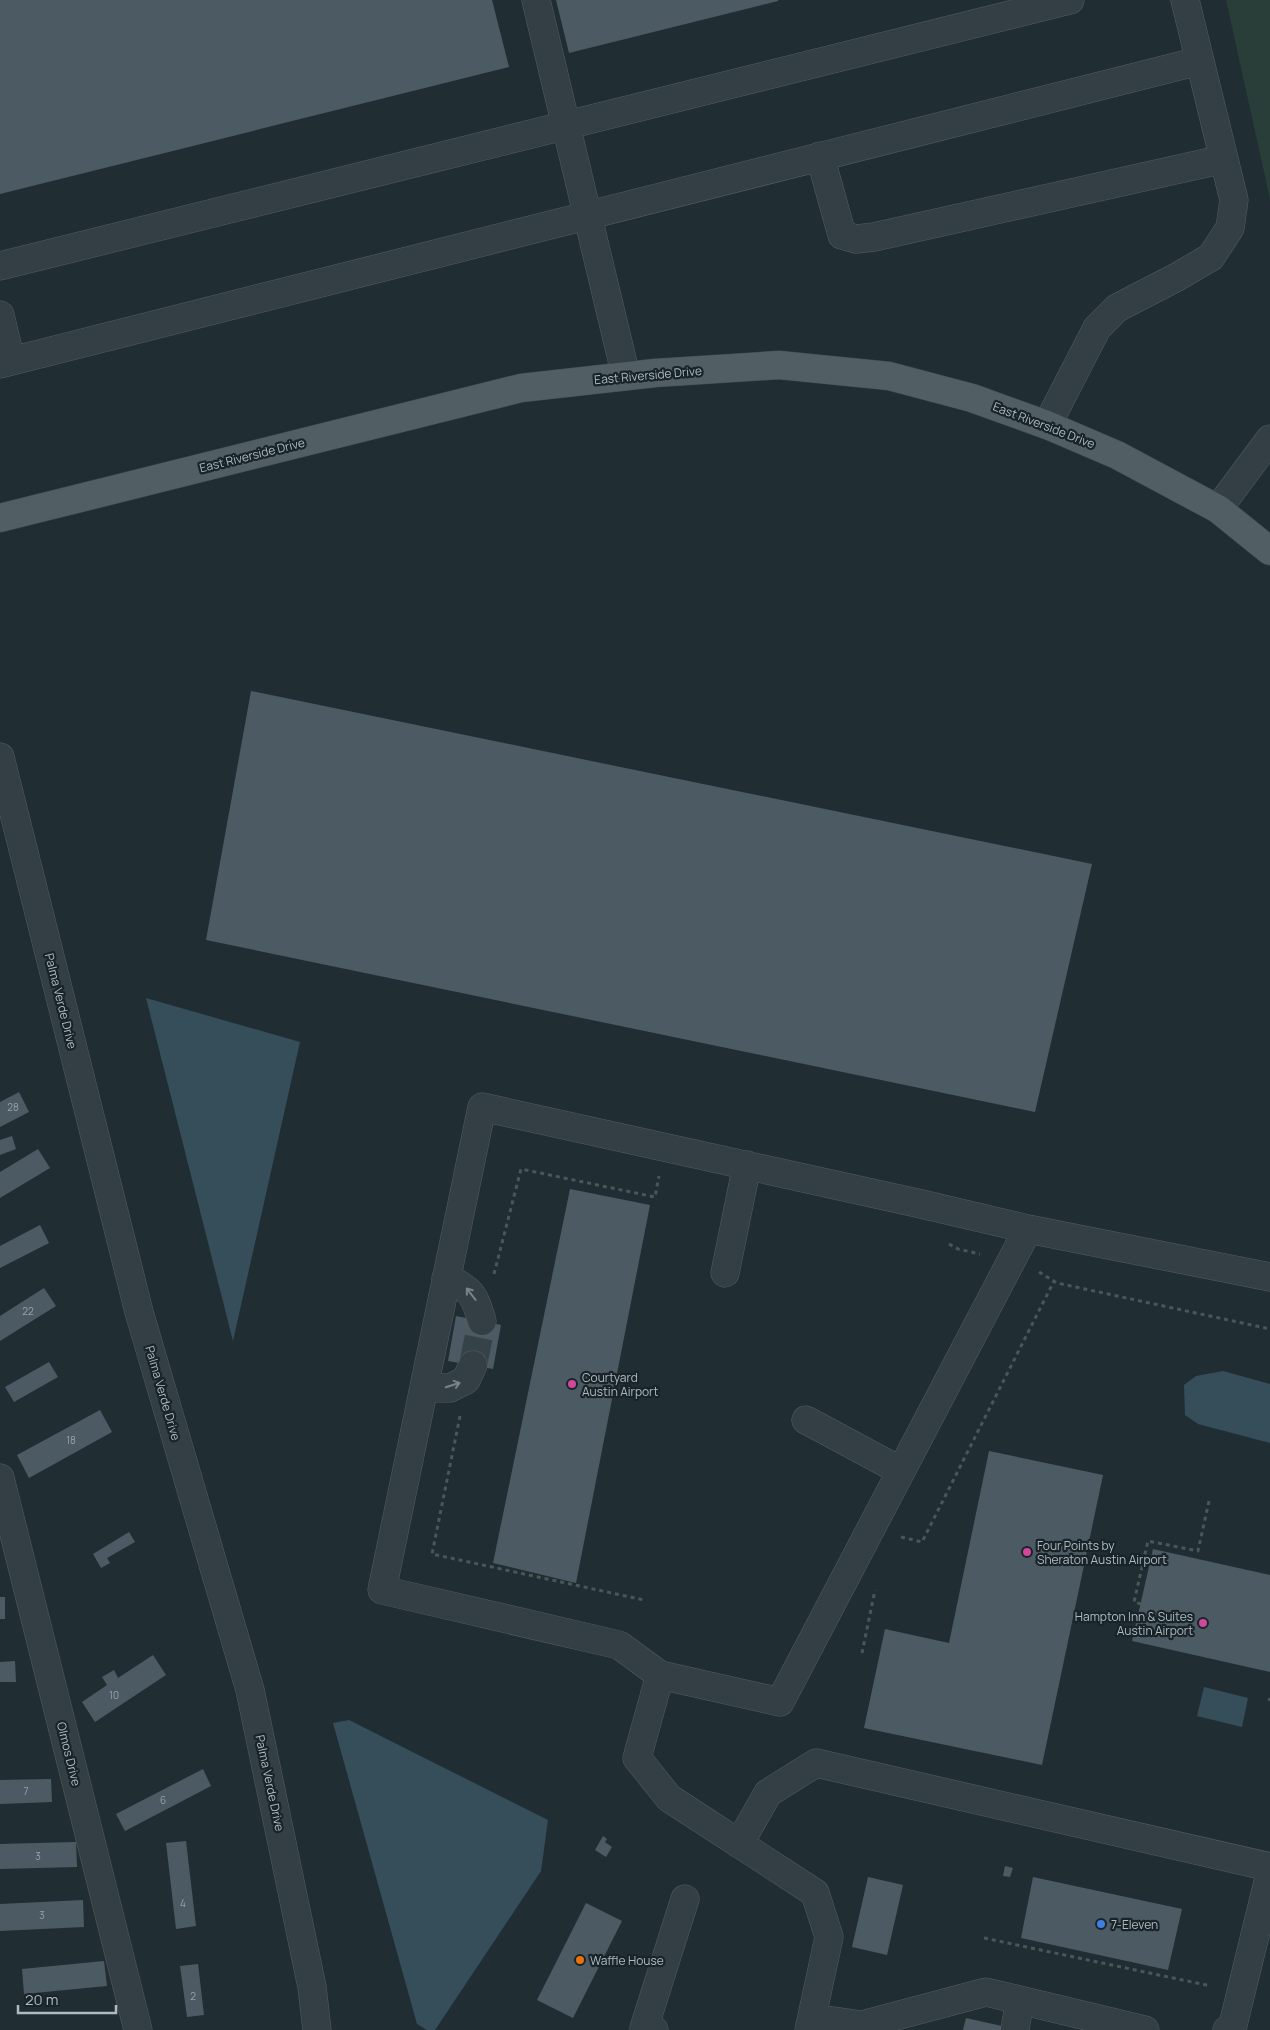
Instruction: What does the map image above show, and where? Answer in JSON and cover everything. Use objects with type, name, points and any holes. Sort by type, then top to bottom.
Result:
[{"type":"main road","name":"East Riverside Drive","points":[[0,518],[521,388],[626,376],[779,365],[889,376],[972,398],[1047,424],[1117,454],[1218,509],[1270,551]]},
{"type":"street","points":[[536,0],[626,376]]},
{"type":"street","points":[[0,266],[1070,0]]},
{"type":"street","points":[[1047,424],[1097,328],[1118,308],[1211,257],[1230,228],[1234,200],[1184,0]]},
{"type":"street","points":[[0,315],[6,362],[1199,60]]},
{"type":"street","points":[[820,156],[842,235],[856,239],[874,237],[1224,159]]},
{"type":"street","points":[[1218,509],[1270,439]]},
{"type":"street","name":"Palma Verde Drive","points":[[0,757],[139,1312],[250,1690],[312,1987],[317,2030]]},
{"type":"street","points":[[1028,1229],[780,1702],[660,1674],[619,1645],[382,1590],[482,1107],[1028,1229],[1270,1277]]},
{"type":"street","points":[[725,1273],[746,1165]]},
{"type":"street","points":[[446,1278],[465,1287],[475,1298],[482,1321]]},
{"type":"street","points":[[424,1388],[450,1388],[466,1380],[473,1366]]},
{"type":"street","points":[[806,1420],[901,1471]]},
{"type":"street","name":"Olmos Drive","points":[[0,1478],[138,2030]]},
{"type":"street","points":[[660,1674],[637,1758],[669,1798],[816,1893],[829,1937],[810,2024],[864,2028],[986,1992],[1020,2000],[1066,2021],[1145,2030]]},
{"type":"street","points":[[739,1844],[768,1793],[816,1763],[1270,1866]]},
{"type":"street","points":[[1227,2030],[1232,2029],[1270,1874]]},
{"type":"street","points":[[654,2030],[644,2028],[685,1899]]},
{"type":"street","points":[[1015,2029],[1020,2000]]},
{"type":"path","points":[[493,1279],[521,1169],[655,1196],[660,1172]]},
{"type":"path","points":[[893,1535],[922,1542],[1054,1281]]},
{"type":"path","points":[[461,1410],[432,1554],[644,1600]]},
{"type":"path","points":[[1141,1604],[1134,1602],[1148,1541],[1198,1551],[1209,1500]]},
{"type":"path","points":[[862,1653],[877,1582]]},
{"type":"path","points":[[984,1938],[1214,1987]]},
{"type":"green space","points":[[1226,0],[1270,0],[1270,199]]},
{"type":"water","points":[[146,998],[300,1042],[233,1341]]},
{"type":"water","points":[[1223,1371],[1270,1384],[1270,1443],[1198,1424],[1185,1415],[1184,1385],[1196,1376]]},
{"type":"water","points":[[1204,1687],[1248,1698],[1242,1727],[1197,1716]]},
{"type":"water","points":[[349,1720],[548,1820],[541,1871],[435,2030],[427,2030],[417,2024],[333,1723]]},
{"type":"building","points":[[0,0],[492,0],[509,67],[0,194]]},
{"type":"building","points":[[556,0],[778,0],[778,1],[569,53]]},
{"type":"building","points":[[251,691],[1092,864],[1035,1112],[206,940]]},
{"type":"building","points":[[19,1092],[29,1112],[0,1127],[0,1102]]},
{"type":"building","points":[[12,1136],[16,1149],[0,1155],[0,1140]]},
{"type":"building","points":[[38,1149],[50,1168],[0,1198],[0,1172]]},
{"type":"building","name":"Courtyard Austin Airport","points":[[570,1189],[650,1205],[576,1583],[493,1563]]},
{"type":"building","points":[[40,1225],[49,1243],[0,1268],[0,1246]]},
{"type":"building","points":[[44,1288],[56,1306],[0,1341],[0,1316]]},
{"type":"building","points":[[456,1316],[501,1325],[493,1369],[448,1361]]},
{"type":"building","points":[[49,1362],[58,1377],[14,1402],[5,1387]]},
{"type":"building","points":[[100,1410],[112,1432],[29,1478],[17,1455]]},
{"type":"building","name":"Four Points by Sheraton Austin Airport","points":[[989,1451],[1103,1475],[1042,1765],[864,1728],[885,1629],[949,1643]]},
{"type":"building","points":[[129,1532],[135,1542],[107,1558],[110,1563],[101,1568],[93,1554]]},
{"type":"building","name":"Hampton Inn & Suites Austin Airport","points":[[1153,1549],[1270,1575],[1270,1672],[1132,1641]]},
{"type":"building","points":[[0,1597],[5,1597],[5,1619],[0,1619]]},
{"type":"building","points":[[153,1655],[166,1675],[95,1722],[82,1702],[107,1685],[102,1677],[114,1670],[118,1678]]},
{"type":"building","points":[[15,1661],[16,1682],[0,1682],[0,1662]]},
{"type":"building","points":[[203,1769],[211,1786],[125,1831],[116,1814]]},
{"type":"building","points":[[51,1779],[52,1802],[0,1804],[0,1780]]},
{"type":"building","points":[[603,1836],[607,1839],[605,1842],[612,1847],[606,1857],[595,1850]]},
{"type":"building","points":[[186,1841],[196,1926],[176,1929],[166,1843]]},
{"type":"building","points":[[76,1842],[77,1867],[0,1869],[0,1844]]},
{"type":"building","points":[[1005,1866],[1013,1868],[1010,1877],[1003,1876]]},
{"type":"building","points":[[868,1877],[903,1885],[887,1955],[852,1947]]},
{"type":"building","name":"7-Eleven","points":[[1033,1877],[1182,1909],[1168,1970],[1021,1938]]},
{"type":"building","points":[[83,1900],[84,1927],[0,1931],[0,1904]]},
{"type":"building","name":"Waffle House","points":[[586,1903],[622,1921],[573,2018],[537,2000]]},
{"type":"building","points":[[104,1961],[107,1986],[24,1994],[22,1969]]},
{"type":"building","points":[[198,1964],[204,2015],[187,2017],[180,1966]]},
{"type":"building","points":[[966,2018],[1015,2029],[1015,2030],[963,2030]]},
{"type":"tunnel","points":[[473,1365],[482,1321]]},
{"type":"place","name":"Courtyard Austin Airport","points":[[572,1384]]},
{"type":"place","name":"Four Points by Sheraton Austin Airport","points":[[1027,1552]]},
{"type":"place","name":"Hampton Inn & Suites Austin Airport","points":[[1203,1623]]},
{"type":"place","name":"7-Eleven","points":[[1101,1924]]},
{"type":"place","name":"Waffle House","points":[[580,1960]]}]
